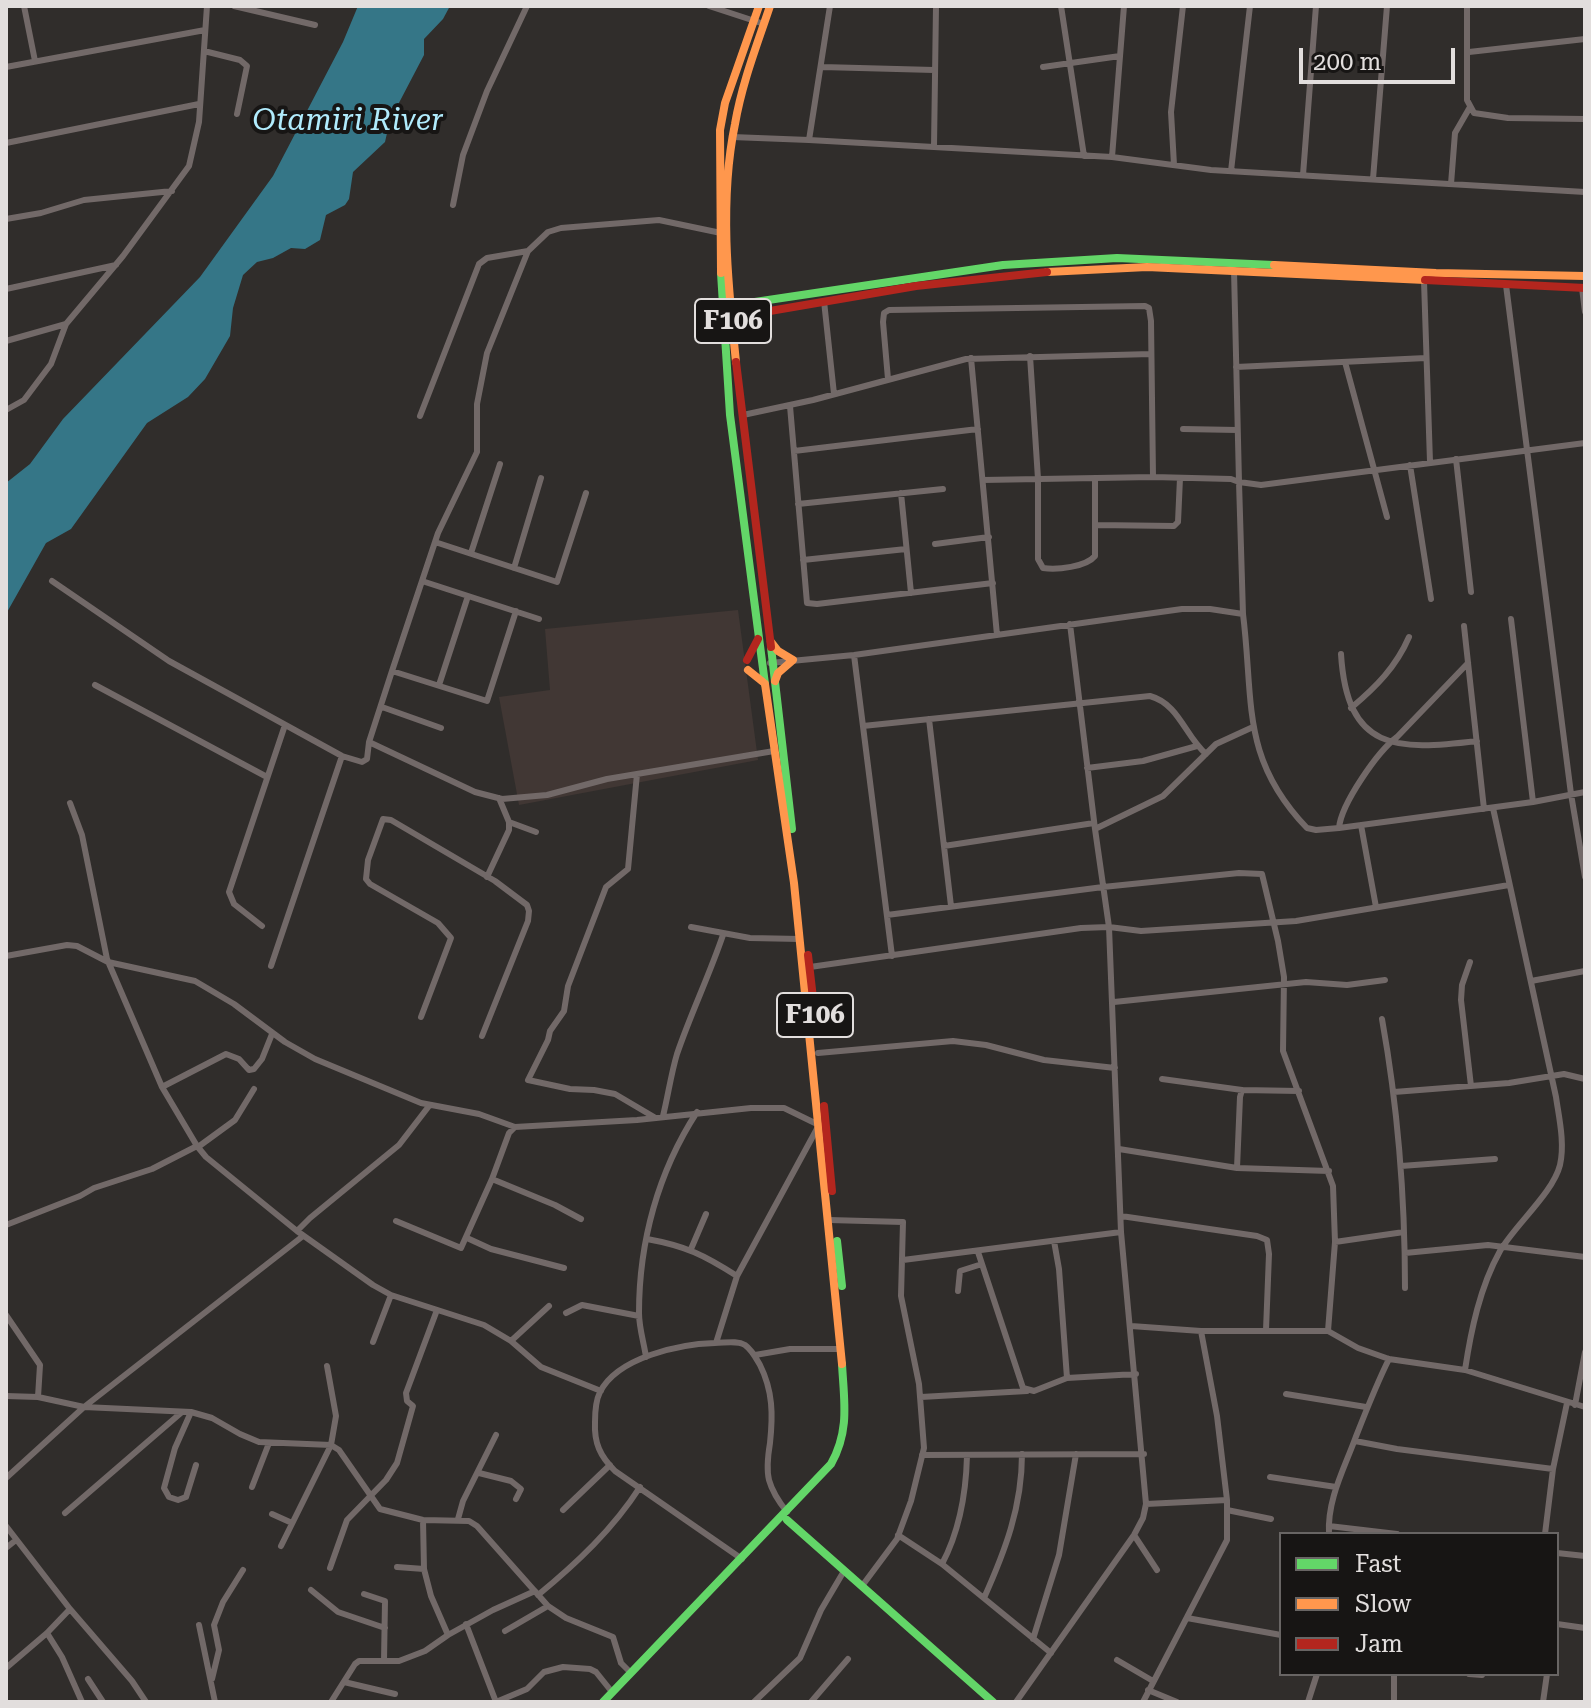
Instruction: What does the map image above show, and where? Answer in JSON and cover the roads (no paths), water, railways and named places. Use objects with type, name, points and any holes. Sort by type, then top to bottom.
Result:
[{"type":"main road","name":"F106","points":[[759,6],[722,117],[719,143],[724,234],[773,663],[770,683],[774,751],[810,967],[819,1125],[832,1220]]},
{"type":"main road","name":"F106","points":[[603,1702],[836,1467],[847,1448],[851,1403],[818,1053],[800,939],[796,882],[770,683],[762,664],[758,636],[729,412],[722,318],[724,234],[732,137],[744,82],[770,6]]},
{"type":"main road","points":[[722,307],[1003,265],[1117,258],[1424,281],[1585,276]]},
{"type":"main road","points":[[722,318],[959,281],[1072,270],[1147,267],[1234,267],[1583,288]]},
{"type":"main road","points":[[758,636],[748,665],[770,683],[793,660],[778,651],[769,640]]},
{"type":"main road","name":"F106","points":[[611,1697],[787,1516],[831,1464],[841,1446],[846,1403],[841,1349],[842,1318]]},
{"type":"main road","points":[[787,1516],[844,1571],[993,1702]]},
{"type":"street","points":[[24,6],[35,61]]},
{"type":"street","points":[[6,410],[24,400],[51,364],[66,324],[116,265],[189,166],[199,122],[207,6]]},
{"type":"street","points":[[234,6],[315,25]]},
{"type":"street","points":[[453,205],[463,155],[482,104],[527,6]]},
{"type":"street","points":[[709,6],[764,24]]},
{"type":"street","points":[[809,140],[830,6]]},
{"type":"street","points":[[934,147],[936,6]]},
{"type":"street","points":[[1061,6],[1084,156]]},
{"type":"street","points":[[1112,157],[1124,6]]},
{"type":"street","points":[[1174,165],[1171,112],[1183,6]]},
{"type":"street","points":[[1231,171],[1250,6]]},
{"type":"street","points":[[1303,175],[1316,6]]},
{"type":"street","points":[[1373,179],[1387,6]]},
{"type":"street","points":[[1467,6],[1467,100],[1474,113],[1486,117],[1585,119]]},
{"type":"street","points":[[6,67],[205,30]]},
{"type":"street","points":[[1469,52],[1585,39]]},
{"type":"street","points":[[204,51],[240,60],[247,66],[237,114]]},
{"type":"street","points":[[1043,67],[1120,56]]},
{"type":"street","points":[[822,67],[934,70]]},
{"type":"street","points":[[6,143],[199,104]]},
{"type":"street","points":[[1451,184],[1455,133],[1470,107]]},
{"type":"street","points":[[732,137],[1112,157],[1231,171],[1585,192]]},
{"type":"street","points":[[6,219],[41,213],[84,200],[172,191]]},
{"type":"street","points":[[52,581],[169,661],[342,756],[362,762],[367,759],[369,742],[435,542],[477,452],[477,404],[481,376],[500,318],[528,251],[548,232],[561,228],[659,220],[724,234]]},
{"type":"street","points":[[420,416],[479,264],[487,258],[528,251]]},
{"type":"street","points":[[6,289],[116,265]]},
{"type":"street","points":[[1234,267],[1243,614],[1253,727],[1262,762],[1271,781],[1307,828],[1316,830],[1493,808],[1585,792]]},
{"type":"street","points":[[1424,281],[1430,462]]},
{"type":"street","points":[[1506,285],[1571,794],[1585,877]]},
{"type":"street","points":[[1583,288],[1585,312]]},
{"type":"street","points":[[824,301],[834,394]]},
{"type":"street","points":[[888,379],[883,322],[884,313],[889,310],[1145,306],[1150,313],[1153,477]]},
{"type":"street","points":[[6,341],[66,324]]},
{"type":"street","points":[[743,415],[790,406],[971,358],[1151,354]]},
{"type":"street","points":[[1030,356],[1038,479],[1038,559],[1043,568],[1054,569],[1093,560],[1096,551],[1095,478]]},
{"type":"street","points":[[971,358],[997,635]]},
{"type":"street","points":[[1236,367],[1426,358]]},
{"type":"street","points":[[1345,362],[1387,517]]},
{"type":"street","points":[[790,406],[807,603],[993,583]]},
{"type":"street","points":[[794,451],[978,429]]},
{"type":"street","points":[[1183,429],[1237,430]]},
{"type":"street","points":[[983,480],[1153,477],[1231,479],[1261,485],[1585,443]]},
{"type":"street","points":[[1456,459],[1471,592]]},
{"type":"street","points":[[471,553],[500,464]]},
{"type":"street","points":[[1410,465],[1431,599]]},
{"type":"street","points":[[514,568],[541,478]]},
{"type":"street","points":[[1096,525],[1176,525],[1180,478]]},
{"type":"street","points":[[798,504],[943,489]]},
{"type":"street","points":[[435,542],[557,582],[586,493]]},
{"type":"street","points":[[901,493],[911,593]]},
{"type":"street","points":[[935,544],[989,537]]},
{"type":"street","points":[[803,560],[906,549]]},
{"type":"street","points":[[422,581],[539,619]]},
{"type":"street","points":[[439,685],[468,596]]},
{"type":"street","points":[[762,664],[854,655],[1195,608],[1243,614]]},
{"type":"street","points":[[392,671],[487,701],[516,611]]},
{"type":"street","points":[[1511,619],[1533,802]]},
{"type":"street","points":[[1016,1702],[1134,1535],[1146,1504],[1144,1454],[1121,1232],[1109,927],[1070,624]]},
{"type":"street","points":[[1464,626],[1484,809]]},
{"type":"street","points":[[1351,708],[1386,676],[1409,637]]},
{"type":"street","points":[[1341,654],[1351,708],[1363,724],[1377,735],[1390,742],[1418,746],[1477,741]]},
{"type":"street","points":[[854,655],[892,956]]},
{"type":"street","points":[[1339,828],[1343,812],[1377,756],[1468,663]]},
{"type":"street","points":[[95,685],[267,777]]},
{"type":"street","points":[[863,726],[1140,695],[1161,699],[1174,710],[1197,746],[1206,754]]},
{"type":"street","points":[[382,707],[441,728]]},
{"type":"street","points":[[929,719],[951,906]]},
{"type":"street","points":[[262,926],[234,904],[229,892],[285,725]]},
{"type":"street","points":[[944,846],[1094,826],[1163,796],[1226,738],[1253,727]]},
{"type":"street","points":[[369,742],[475,792],[499,798],[547,795],[607,779],[774,751]]},
{"type":"street","points":[[1087,768],[1154,759],[1197,746]]},
{"type":"street","points":[[271,966],[342,756]]},
{"type":"street","points":[[637,774],[628,869],[606,887],[568,986],[564,1011],[550,1031],[528,1080],[615,1094],[654,1117]]},
{"type":"street","points":[[487,877],[509,830],[499,798]]},
{"type":"street","points":[[70,803],[82,835],[108,962],[162,1087],[198,1147],[300,1234],[353,1272],[391,1295],[484,1325],[511,1341],[541,1367],[601,1391]]},
{"type":"street","points":[[1465,1370],[1477,1309],[1503,1247],[1552,1182],[1561,1162],[1560,1125],[1551,1076],[1493,808]]},
{"type":"street","points":[[421,1017],[451,938],[438,923],[366,879],[368,860],[383,819],[391,820],[487,877],[527,905],[528,921],[482,1036]]},
{"type":"street","points":[[509,822],[536,832]]},
{"type":"street","points":[[1361,825],[1376,907]]},
{"type":"street","points":[[887,915],[1103,887],[1256,872],[1262,874],[1284,977],[1283,1051],[1333,1186],[1335,1242],[1328,1331]]},
{"type":"street","points":[[810,967],[1081,928],[1141,931],[1322,918],[1509,885]]},
{"type":"street","points":[[691,927],[723,935],[800,939]]},
{"type":"street","points":[[663,1116],[676,1059],[723,935]]},
{"type":"street","points":[[6,956],[77,946],[108,962],[195,981],[234,1004],[272,1034],[315,1059],[429,1106],[479,1114],[515,1127],[784,1108],[819,1125],[737,1276],[716,1343]]},
{"type":"street","points":[[1470,962],[1462,985],[1461,1000],[1471,1086]]},
{"type":"street","points":[[1531,981],[1585,971]]},
{"type":"street","points":[[1114,1002],[1306,982],[1347,985],[1385,980]]},
{"type":"street","points":[[1382,1019],[1394,1092],[1401,1166],[1405,1288]]},
{"type":"street","points":[[162,1087],[226,1054],[239,1059],[249,1070],[254,1069],[262,1059],[272,1034]]},
{"type":"street","points":[[818,1053],[953,1041],[986,1045],[1027,1058],[1115,1068]]},
{"type":"street","points":[[1394,1092],[1509,1083],[1564,1074],[1585,1079]]},
{"type":"street","points":[[1162,1079],[1242,1090],[1299,1091]]},
{"type":"street","points":[[6,1225],[94,1188],[152,1169],[198,1147],[235,1120],[254,1089]]},
{"type":"street","points":[[1237,1168],[1242,1090]]},
{"type":"street","points":[[6,1478],[84,1407],[300,1234],[310,1218],[399,1145],[429,1106]]},
{"type":"street","points":[[646,1357],[639,1316],[653,1203],[667,1164],[697,1112]]},
{"type":"street","points":[[396,1221],[461,1248],[509,1133],[515,1127]]},
{"type":"street","points":[[1119,1149],[1237,1168],[1329,1171]]},
{"type":"street","points":[[1401,1166],[1495,1159]]},
{"type":"street","points":[[492,1179],[581,1219]]},
{"type":"street","points":[[691,1249],[706,1214]]},
{"type":"street","points":[[1121,1216],[1267,1240],[1266,1330]]},
{"type":"street","points":[[832,1220],[903,1222],[903,1313],[921,1397],[925,1434],[911,1501],[898,1535],[862,1586]]},
{"type":"street","points":[[903,1260],[1121,1232]]},
{"type":"street","points":[[1335,1242],[1404,1232]]},
{"type":"street","points":[[467,1238],[491,1249],[564,1268]]},
{"type":"street","points":[[647,1239],[691,1249],[737,1276]]},
{"type":"street","points":[[1054,1241],[1058,1255],[1067,1378]]},
{"type":"street","points":[[1405,1253],[1488,1245],[1585,1257]]},
{"type":"street","points":[[978,1252],[1008,1347],[1023,1388],[1027,1391]]},
{"type":"street","points":[[958,1291],[960,1271],[982,1264]]},
{"type":"street","points":[[373,1342],[391,1295]]},
{"type":"street","points":[[566,1313],[582,1305],[639,1316]]},
{"type":"street","points":[[511,1341],[549,1306]]},
{"type":"street","points":[[330,1568],[347,1520],[386,1480],[397,1463],[413,1406],[407,1401],[406,1393],[437,1310]]},
{"type":"street","points":[[6,1315],[40,1365],[38,1397]]},
{"type":"street","points":[[1131,1326],[1201,1331],[1328,1331],[1358,1348],[1389,1359],[1465,1370],[1585,1407]]},
{"type":"street","points":[[1143,1702],[1227,1540],[1227,1500],[1217,1416],[1201,1331]]},
{"type":"street","points":[[742,1559],[610,1465],[600,1454],[595,1439],[597,1400],[609,1379],[646,1357],[666,1350],[716,1343],[745,1345],[755,1355],[768,1382],[772,1400],[767,1464],[769,1479],[787,1516]]},
{"type":"street","points":[[755,1355],[790,1349],[841,1349]]},
{"type":"street","points":[[1545,1532],[1553,1469],[1585,1352]]},
{"type":"street","points":[[1363,1532],[1329,1530],[1336,1487],[1366,1407],[1389,1359]]},
{"type":"street","points":[[281,1546],[331,1445],[336,1416],[327,1366]]},
{"type":"street","points":[[921,1397],[1027,1391],[1067,1378],[1136,1374]]},
{"type":"street","points":[[1286,1394],[1366,1407]]},
{"type":"street","points":[[6,1396],[38,1397],[84,1407],[186,1412],[212,1418],[249,1438],[269,1443],[331,1445],[339,1450],[380,1509],[423,1520],[458,1519],[477,1526],[548,1606],[566,1618],[613,1637],[621,1663],[631,1673]]},
{"type":"street","points":[[186,1412],[164,1488],[169,1497],[178,1500],[186,1497],[196,1465]]},
{"type":"street","points":[[65,1513],[186,1412]]},
{"type":"street","points":[[458,1519],[463,1501],[496,1435]]},
{"type":"street","points":[[1355,1441],[1553,1469]]},
{"type":"street","points":[[252,1487],[269,1443]]},
{"type":"street","points":[[984,1598],[1012,1529],[1020,1492],[1022,1454]]},
{"type":"street","points":[[1033,1639],[1059,1555],[1076,1454]]},
{"type":"street","points":[[922,1455],[1144,1454]]},
{"type":"street","points":[[942,1564],[960,1518],[967,1456]]},
{"type":"street","points":[[563,1510],[610,1465]]},
{"type":"street","points":[[479,1473],[511,1481],[521,1489],[516,1499]]},
{"type":"street","points":[[1270,1477],[1336,1487]]},
{"type":"street","points":[[331,1702],[359,1661],[399,1661],[415,1655],[466,1624],[536,1593],[573,1565],[615,1523],[640,1487]]},
{"type":"street","points":[[1146,1504],[1227,1500]]},
{"type":"street","points":[[1227,1510],[1271,1519]]},
{"type":"street","points":[[272,1514],[292,1523]]},
{"type":"street","points":[[423,1520],[424,1569],[431,1596],[448,1635]]},
{"type":"street","points":[[6,1526],[146,1702]]},
{"type":"street","points":[[898,1535],[942,1564],[1051,1653]]},
{"type":"street","points":[[1134,1535],[1157,1570]]},
{"type":"street","points":[[6,1548],[16,1540]]},
{"type":"street","points":[[1559,1553],[1585,1556]]},
{"type":"street","points":[[397,1567],[424,1569]]},
{"type":"street","points":[[212,1679],[219,1650],[214,1625],[223,1602],[243,1570]]},
{"type":"street","points":[[754,1702],[800,1658],[821,1610],[844,1571]]},
{"type":"street","points":[[311,1590],[338,1612],[385,1628]]},
{"type":"street","points":[[364,1594],[385,1601],[384,1661]]},
{"type":"street","points":[[505,1631],[548,1606]]},
{"type":"street","points":[[6,1668],[70,1609]]},
{"type":"street","points":[[1187,1618],[1279,1635]]},
{"type":"street","points":[[466,1624],[496,1702],[527,1689],[544,1672],[563,1667],[596,1672],[611,1697]]},
{"type":"street","points":[[1559,1624],[1585,1628]]},
{"type":"street","points":[[199,1625],[215,1702]]},
{"type":"street","points":[[47,1633],[62,1657],[82,1702]]},
{"type":"street","points":[[811,1702],[848,1659]]},
{"type":"street","points":[[1117,1660],[1153,1681]]},
{"type":"street","points":[[1308,1702],[1316,1676]]},
{"type":"street","points":[[1394,1676],[1394,1702]]},
{"type":"street","points":[[1543,1702],[1547,1676]]},
{"type":"street","points":[[88,1679],[103,1702]]},
{"type":"street","points":[[344,1682],[395,1694]]},
{"type":"street","points":[[1148,1690],[1177,1702]]},
{"type":"water","name":"Otamiri River","points":[[358,6],[450,6],[443,19],[424,39],[424,55],[390,120],[385,142],[353,172],[349,199],[345,205],[326,215],[320,240],[305,249],[291,248],[257,262],[243,275],[233,308],[230,336],[205,379],[188,397],[147,423],[71,529],[46,543],[6,614],[6,483],[30,464],[63,419],[200,277],[273,176],[343,42]]}]
